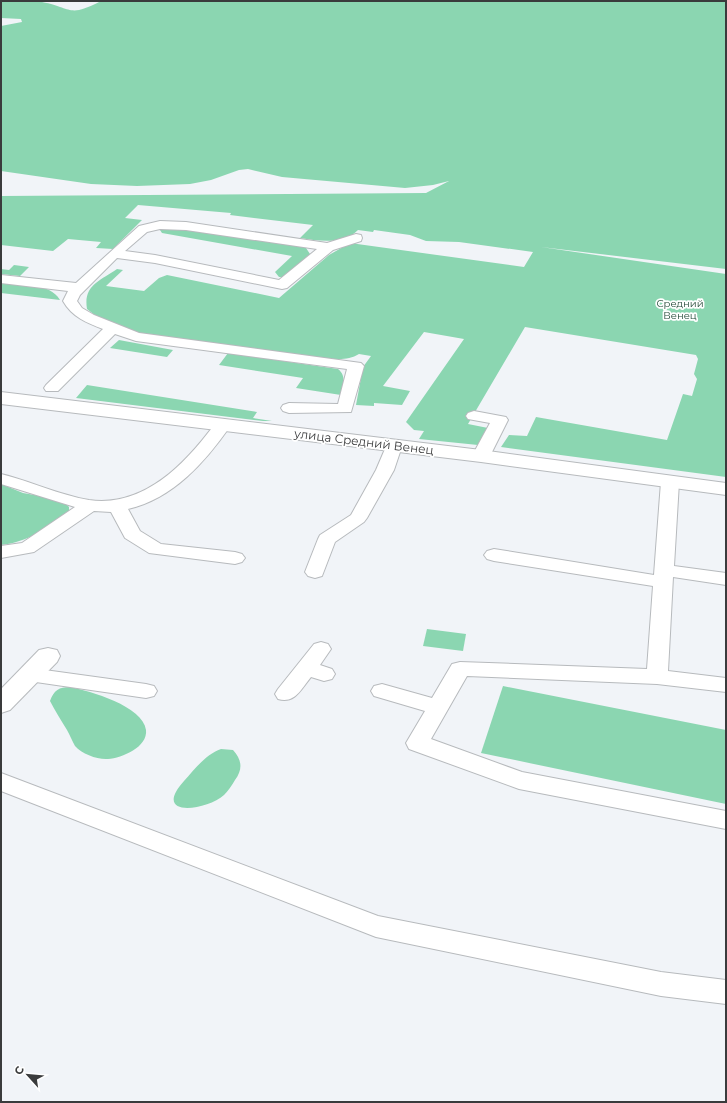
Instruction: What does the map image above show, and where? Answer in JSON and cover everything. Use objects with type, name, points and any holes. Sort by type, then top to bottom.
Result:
[{"type":"street","name":"улица Средний Венец","points":[[1,398],[482,456],[726,489]]},
{"type":"street","points":[[1,704],[48,656]]},
{"type":"lane","points":[[289,408],[345,409],[356,366],[136,337],[74,309],[70,301],[79,288],[114,254],[143,229],[160,225],[186,226],[328,246],[356,238]]},
{"type":"lane","points":[[114,254],[155,259],[282,285],[328,246]]},
{"type":"lane","points":[[1,278],[79,288]]},
{"type":"lane","points":[[52,388],[114,328]]},
{"type":"lane","points":[[474,416],[500,420],[482,456]]},
{"type":"lane","points":[[1,479],[90,505],[117,505],[141,498],[170,482],[189,468],[208,447],[223,425]]},
{"type":"lane","points":[[315,572],[327,539],[358,518],[385,470],[394,446]]},
{"type":"lane","points":[[657,677],[670,482]]},
{"type":"lane","points":[[1,552],[27,548],[90,505]]},
{"type":"lane","points":[[117,505],[132,534],[156,549],[235,558]]},
{"type":"lane","points":[[494,555],[664,576],[726,579]]},
{"type":"lane","points":[[286,694],[315,671],[321,649]]},
{"type":"lane","points":[[726,685],[657,677],[460,669],[417,744],[519,780],[726,820]]},
{"type":"lane","points":[[30,675],[146,691]]},
{"type":"lane","points":[[382,690],[438,707]]},
{"type":"lane","points":[[1,782],[376,926],[661,984],[726,992]]},
{"type":"green space","name":"Средний Венец","points":[[1,1],[42,2],[76,10],[101,1],[726,1],[726,269],[541,247],[726,274],[726,477],[501,447],[509,435],[527,436],[536,417],[667,440],[683,394],[692,396],[697,379],[694,374],[698,359],[696,355],[525,327],[468,424],[488,428],[478,445],[419,439],[424,431],[414,430],[406,422],[464,339],[424,332],[383,386],[410,391],[402,405],[374,403],[374,406],[356,405],[363,367],[371,356],[359,354],[346,359],[323,358],[138,333],[96,316],[87,309],[86,301],[90,289],[94,284],[117,269],[123,270],[106,286],[144,291],[159,278],[167,275],[279,298],[329,255],[350,243],[524,267],[533,252],[459,242],[426,241],[410,235],[374,230],[373,232],[358,230],[346,238],[323,241],[300,238],[313,225],[230,215],[231,213],[138,205],[125,218],[142,220],[113,249],[96,248],[101,242],[68,239],[53,251],[1,245],[1,196],[426,193],[449,181],[433,185],[405,188],[282,177],[248,169],[239,170],[211,180],[190,184],[137,186],[91,184],[1,171],[1,26],[22,22],[21,19],[1,18]]},
{"type":"green space","points":[[172,228],[300,246],[306,248],[310,254],[309,257],[283,277],[279,277],[275,272],[292,256],[162,233],[160,230]]},
{"type":"green space","points":[[14,265],[29,267],[20,276],[1,274],[1,269],[9,270]]},
{"type":"green space","points":[[1,283],[42,287],[55,294],[60,300],[1,293]]},
{"type":"green space","points":[[119,340],[173,350],[167,357],[110,348]]},
{"type":"green space","points":[[228,353],[338,369],[343,375],[341,395],[296,388],[303,378],[219,365]]},
{"type":"green space","points":[[87,385],[257,412],[253,418],[272,421],[76,398]]},
{"type":"green space","points":[[1,484],[23,493],[57,499],[69,507],[69,513],[29,538],[1,545]]},
{"type":"green space","points":[[427,629],[466,634],[463,651],[423,646]]},
{"type":"green space","points":[[503,686],[726,730],[726,804],[481,753]]},
{"type":"green space","points":[[70,687],[102,696],[126,707],[136,714],[143,721],[146,730],[146,736],[143,742],[127,754],[108,759],[100,759],[90,756],[78,749],[50,701],[53,694],[57,690]]},
{"type":"green space","points":[[221,749],[233,750],[240,761],[238,776],[228,790],[216,801],[206,805],[185,808],[177,806],[174,801],[176,793],[184,781],[205,759]]}]
